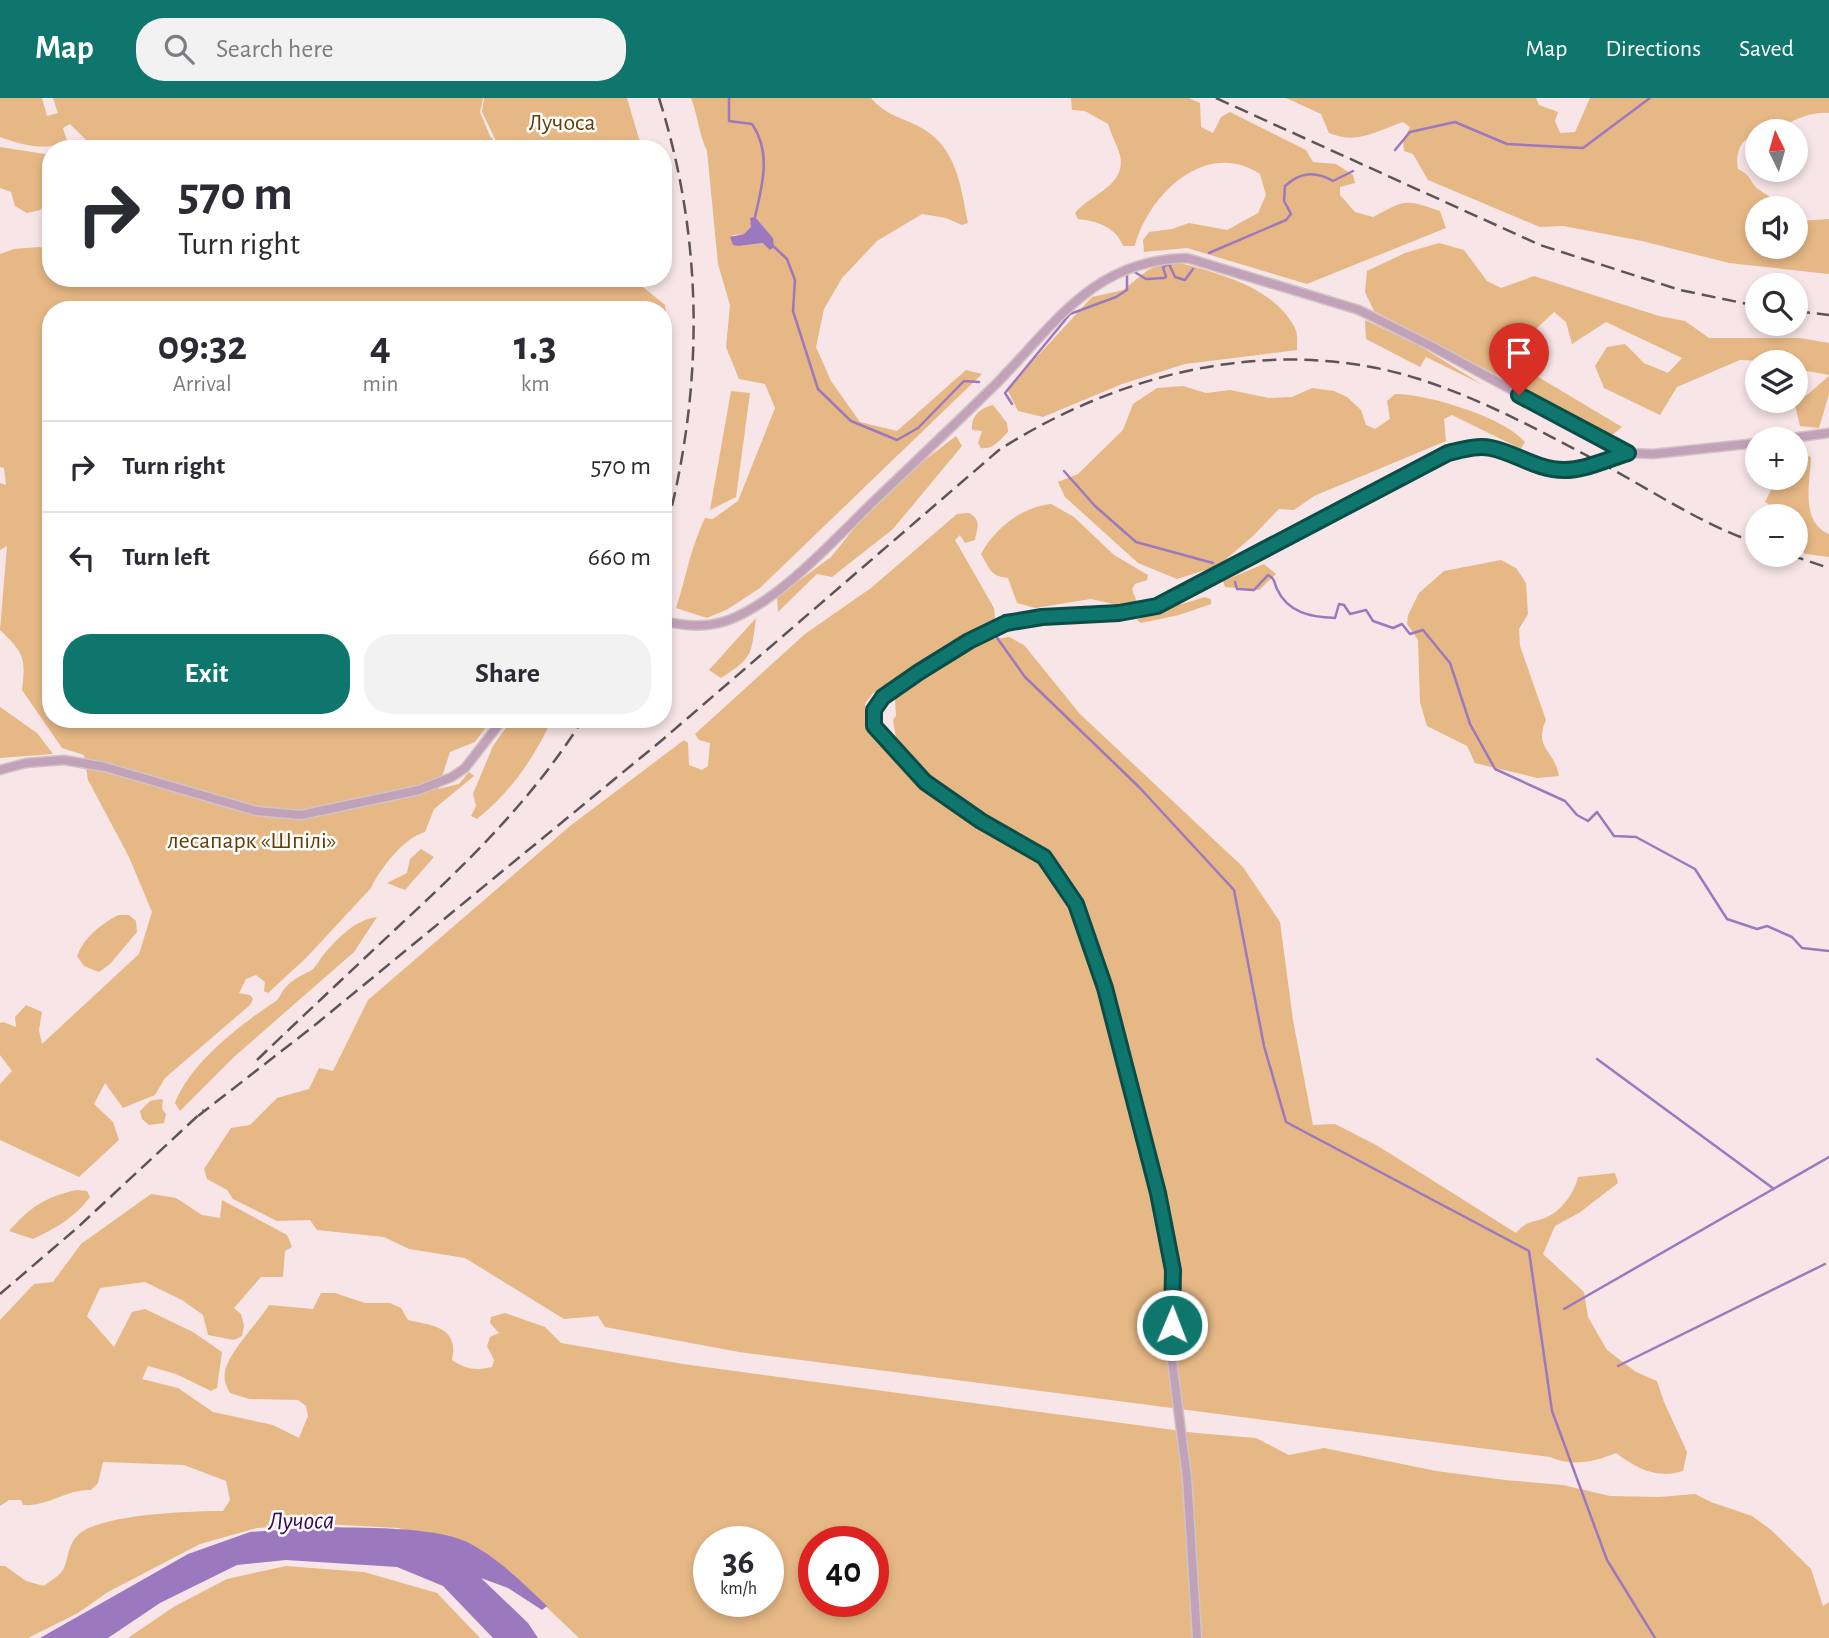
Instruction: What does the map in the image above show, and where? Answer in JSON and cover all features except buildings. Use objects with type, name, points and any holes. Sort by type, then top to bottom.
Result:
[{"type":"street","points":[[672,622],[707,627],[729,620],[758,603],[825,549],[996,384],[1074,302],[1101,280],[1132,265],[1158,258],[1187,258],[1359,310],[1628,453]]},
{"type":"street","points":[[1808,436],[1829,433]]},
{"type":"street","points":[[1196,1638],[1187,1478],[1171,1353],[1173,1270],[1158,1193],[1097,964],[1076,904],[1044,857],[981,821],[925,782],[874,726],[874,710],[883,697],[919,672],[969,641],[1006,623],[1042,617],[1119,613],[1157,606],[1448,453],[1474,447],[1492,448],[1536,465],[1562,470],[1581,469],[1628,453],[1653,454],[1745,444]]},
{"type":"street","points":[[0,770],[26,763],[64,760],[104,767],[256,811],[300,815],[419,790],[452,777],[464,768],[496,728]]},
{"type":"green space","points":[[0,98],[42,98],[47,116],[58,113],[53,98],[483,98],[480,112],[493,140],[86,140],[70,124],[63,128],[67,140],[42,140],[42,147],[0,137]]},
{"type":"green space","name":"Лучоса","points":[[484,98],[627,98],[639,140],[496,140],[482,112]]},
{"type":"green space","points":[[691,98],[871,98],[887,112],[931,134],[949,155],[955,167],[968,223],[962,225],[946,218],[922,214],[877,241],[842,278],[824,309],[816,347],[831,381],[860,422],[897,431],[966,370],[982,374],[760,588],[728,609],[707,618],[676,608],[692,551],[705,518],[713,519],[738,501],[775,408],[765,384],[739,379],[726,347],[730,305],[718,264],[707,151]],"holes":[[[759,222],[773,238],[770,249],[764,243],[739,246],[733,235],[745,234]]]},
{"type":"green space","points":[[1071,98],[1189,98],[1200,103],[1201,127],[1213,133],[1221,117],[1230,112],[1306,150],[1313,162],[1336,164],[1353,175],[1355,183],[1340,187],[1340,195],[1355,212],[1373,217],[1399,204],[1419,204],[1440,211],[1446,228],[1307,284],[1187,248],[1144,252],[1143,240],[1149,232],[1172,229],[1189,223],[1227,230],[1258,213],[1266,195],[1260,174],[1240,165],[1220,163],[1200,168],[1182,177],[1152,208],[1135,246],[1123,246],[1111,230],[1099,223],[1078,219],[1075,213],[1113,182],[1121,166],[1120,155],[1108,124],[1085,111],[1072,110]]},
{"type":"green space","points":[[1286,98],[1536,98],[1539,105],[1558,112],[1555,121],[1560,133],[1575,132],[1590,98],[1829,98],[1829,113],[1800,119],[1745,119],[1745,140],[1738,152],[1737,163],[1738,169],[1745,174],[1745,182],[1753,182],[1769,196],[1745,196],[1745,259],[1808,259],[1808,220],[1829,219],[1829,274],[1729,263],[1642,241],[1563,226],[1540,227],[1428,180],[1413,154],[1404,151],[1403,141],[1410,127],[1403,122],[1349,138],[1329,133],[1321,114]]},
{"type":"green space","points":[[0,147],[42,154],[40,210],[27,213],[15,206],[11,192],[0,188]]},
{"type":"green space","points":[[1439,243],[1464,250],[1487,281],[1501,288],[1534,276],[1659,316],[1685,321],[1709,338],[1800,338],[1829,343],[1829,375],[1808,371],[1808,350],[1745,350],[1745,360],[1677,387],[1660,415],[1604,388],[1595,366],[1607,347],[1625,344],[1644,363],[1668,373],[1682,358],[1606,322],[1572,344],[1566,322],[1554,312],[1520,344],[1498,353],[1622,427],[1612,435],[1374,311],[1365,292],[1367,271],[1405,253]]},
{"type":"green space","name":"лесапарк «Шпілі»","points":[[42,248],[42,287],[643,287],[660,301],[42,301],[42,719],[22,690],[22,657],[0,630],[7,546],[0,550],[0,483],[6,485],[4,468],[0,467],[0,254],[14,249]]},
{"type":"green space","points":[[1170,260],[1240,282],[1272,301],[1285,313],[1295,328],[1297,350],[1185,364],[1122,384],[1043,417],[1018,411],[1007,389],[1092,297],[1123,290],[1148,270]]},
{"type":"green space","points":[[1365,320],[1420,346],[1483,385],[1426,357],[1420,367],[1366,339]]},
{"type":"green space","points":[[1829,376],[1829,394],[1819,428],[1800,426],[1797,413],[1808,413],[1808,394]]},
{"type":"green space","points":[[1183,386],[1206,393],[1230,390],[1269,398],[1292,397],[1312,388],[1334,391],[1347,397],[1361,410],[1366,425],[1375,429],[1390,419],[1387,401],[1395,394],[1409,395],[1445,403],[1483,416],[1515,433],[1525,442],[1521,449],[1452,415],[1444,419],[1446,441],[1314,496],[1294,510],[1279,509],[1218,566],[1177,579],[1138,563],[1065,497],[1058,482],[1078,474],[1123,430],[1133,404],[1157,388]]},
{"type":"green space","points":[[731,391],[750,393],[736,497],[710,510]]},
{"type":"green space","points":[[993,405],[1007,423],[1008,432],[993,446],[981,448],[978,443],[982,431],[972,430],[973,421],[980,411]]},
{"type":"green space","points":[[956,436],[962,446],[893,529],[832,577],[817,574],[778,612],[777,597],[831,557],[864,516],[917,466]]},
{"type":"green space","points":[[1808,456],[1811,457],[1810,511],[1814,521],[1829,534],[1829,557],[1808,554],[1808,504],[1765,502],[1771,490],[1808,490]]},
{"type":"green space","points":[[1051,504],[1074,517],[1114,555],[1148,575],[1147,580],[1135,584],[1132,589],[1137,603],[1118,605],[1091,599],[1035,608],[1017,603],[1008,578],[993,573],[981,554],[1010,520],[1030,509]]},
{"type":"green space","points":[[969,513],[976,518],[975,540],[965,543],[960,535],[955,540],[994,608],[995,618],[976,631],[980,641],[1009,637],[1024,645],[1080,714],[1243,867],[1280,922],[1293,1020],[1313,1125],[1335,1124],[1378,1146],[1516,1233],[1528,1223],[1549,1216],[1559,1209],[1571,1194],[1578,1177],[1615,1173],[1618,1183],[1579,1213],[1555,1226],[1543,1254],[1584,1292],[1588,1317],[1607,1350],[1636,1372],[1657,1381],[1687,1452],[1683,1471],[1664,1474],[1648,1471],[1616,1453],[1575,1463],[1550,1457],[739,1352],[605,1327],[598,1316],[564,1319],[465,1258],[409,1249],[384,1237],[317,1230],[310,1220],[277,1221],[233,1199],[227,1190],[207,1179],[204,1169],[231,1128],[250,1125],[277,1098],[309,1089],[319,1068],[333,1071],[368,1000],[570,826],[684,740],[688,743],[689,765],[702,770],[708,766],[710,743],[699,740],[695,734],[805,634],[871,588],[957,514]],"holes":[[[887,690],[895,700],[896,716],[893,720],[896,738],[890,738],[883,726],[868,718],[865,704],[873,693]]]},
{"type":"green space","points":[[1501,560],[1516,568],[1526,583],[1528,614],[1519,629],[1520,646],[1546,720],[1543,744],[1557,767],[1559,776],[1537,778],[1475,763],[1467,746],[1427,726],[1420,702],[1418,640],[1407,624],[1408,615],[1419,593],[1444,571]]},
{"type":"green space","points":[[1264,564],[1276,574],[1259,590],[1225,587],[1223,581]]},
{"type":"green space","points":[[1204,597],[1211,599],[1211,604],[1179,615],[1141,623],[1137,620],[1158,611]]},
{"type":"green space","points":[[756,618],[749,654],[740,665],[721,678],[709,670]]},
{"type":"green space","points":[[0,707],[37,733],[53,754],[0,758]]},
{"type":"green space","name":"лесапарк «Шпілі»","points":[[48,728],[485,728],[475,742],[450,752],[438,789],[459,784],[469,772],[474,776],[434,809],[425,832],[409,840],[394,854],[371,888],[307,957],[268,993],[264,991],[265,982],[256,975],[246,979],[239,993],[250,995],[253,999],[250,1005],[165,1078],[155,1095],[123,1108],[105,1083],[94,1104],[113,1122],[119,1140],[79,1177],[0,1140],[0,1084],[12,1071],[0,1055],[0,1023],[16,1027],[15,1017],[26,1005],[42,1012],[39,1030],[42,1044],[139,954],[152,912],[129,857],[88,780],[84,755],[62,748]]},
{"type":"green space","points":[[506,728],[548,728],[520,774],[500,798],[477,819],[471,816],[476,806],[473,794],[493,746]]},
{"type":"green space","points":[[421,849],[434,857],[405,890],[387,883],[407,873],[410,859]]},
{"type":"green space","points":[[118,915],[129,915],[136,921],[137,932],[110,964],[99,972],[84,966],[77,956],[88,937]]},
{"type":"green space","points":[[377,917],[354,952],[235,1056],[180,1111],[175,1103],[182,1088],[204,1059],[247,1021],[276,1001],[291,982],[312,970],[348,930]]},
{"type":"green space","points":[[163,1100],[162,1109],[166,1114],[164,1123],[149,1125],[142,1119],[140,1111],[150,1101]]},
{"type":"green space","points":[[76,1190],[87,1191],[90,1197],[78,1211],[57,1226],[33,1239],[9,1231],[39,1204]]},
{"type":"green space","points":[[151,1194],[176,1198],[202,1215],[220,1218],[222,1200],[287,1235],[292,1247],[285,1251],[283,1277],[261,1277],[234,1308],[241,1314],[244,1326],[242,1336],[234,1340],[208,1335],[203,1315],[182,1300],[145,1282],[100,1288],[87,1316],[114,1347],[132,1312],[145,1309],[193,1332],[222,1352],[217,1388],[211,1391],[176,1374],[148,1366],[142,1379],[178,1388],[213,1412],[273,1425],[299,1438],[308,1416],[306,1406],[298,1400],[249,1399],[230,1393],[225,1372],[237,1347],[269,1305],[313,1309],[321,1293],[335,1293],[365,1303],[390,1303],[401,1308],[408,1320],[442,1330],[452,1341],[452,1360],[476,1369],[492,1367],[494,1360],[487,1346],[490,1337],[499,1333],[490,1323],[491,1317],[505,1313],[545,1327],[561,1343],[683,1364],[1196,1433],[1256,1438],[1289,1455],[1324,1448],[1436,1471],[1563,1485],[1610,1496],[1659,1497],[1695,1494],[1752,1516],[1770,1529],[1811,1569],[1823,1606],[1829,1602],[1829,1638],[579,1638],[536,1597],[470,1544],[398,1528],[323,1524],[257,1528],[200,1544],[28,1638],[0,1638],[0,1566],[5,1566],[26,1581],[44,1586],[63,1571],[75,1538],[91,1527],[148,1515],[223,1511],[230,1500],[226,1481],[184,1465],[103,1462],[98,1483],[91,1490],[74,1492],[32,1505],[23,1505],[21,1500],[9,1500],[0,1506],[0,1320],[34,1284],[53,1282],[81,1244]]},
{"type":"green space","points":[[286,1566],[364,1572],[437,1593],[480,1638],[128,1638],[175,1606],[227,1579]]},
{"type":"shaded area","points":[[755,217],[773,238],[774,247],[770,250],[763,243],[733,245],[730,237],[744,234],[751,227],[750,218]]},
{"type":"shaded area","points":[[321,1527],[416,1530],[467,1542],[499,1563],[547,1606],[542,1610],[508,1588],[481,1578],[528,1623],[538,1638],[493,1638],[443,1586],[397,1567],[286,1560],[237,1565],[160,1603],[108,1638],[40,1638],[188,1554],[250,1532]]},
{"type":"waterway","points":[[729,98],[729,121],[752,124],[762,146],[764,170],[755,217]]},
{"type":"waterway","points":[[1395,150],[1410,132],[1455,122],[1507,144],[1583,148],[1650,98]]},
{"type":"waterway","points":[[1209,253],[1286,220],[1291,214],[1284,201],[1285,186],[1296,178],[1314,174],[1333,181],[1353,171]]},
{"type":"waterway","points":[[772,245],[787,259],[795,280],[793,311],[818,389],[851,421],[897,440],[918,428],[964,381],[979,382]]},
{"type":"waterway","points":[[1133,271],[1146,279],[1164,278],[1163,267],[1169,264],[1175,277],[1185,280],[1193,269]]},
{"type":"waterway","points":[[1012,404],[1005,393],[1070,314],[1116,297],[1127,290],[1127,273]]},
{"type":"waterway","points":[[1064,471],[1095,506],[1136,542],[1213,563]]},
{"type":"waterway","points":[[1235,582],[1237,589],[1254,590],[1268,575],[1287,604],[1301,612],[1335,618],[1339,604],[1344,605],[1350,614],[1366,610],[1373,621],[1393,628],[1402,624],[1410,634],[1423,630],[1450,663],[1470,724],[1495,769],[1565,801],[1577,815],[1588,821],[1597,812],[1614,836],[1636,837],[1695,869],[1727,919],[1757,929],[1767,926],[1792,937],[1802,948],[1829,951]]},
{"type":"waterway","points":[[995,635],[1025,677],[1139,787],[1234,890],[1264,1046],[1286,1122],[1529,1251],[1552,1411],[1607,1560],[1655,1638]]},
{"type":"waterway","points":[[1597,1059],[1774,1189]]},
{"type":"waterway","points":[[1564,1309],[1829,1157]]},
{"type":"waterway","points":[[1618,1366],[1825,1264]]},
{"type":"railway","points":[[659,98],[670,140]]},
{"type":"railway","points":[[1216,98],[1540,245],[1680,290],[1745,304]]},
{"type":"railway","points":[[672,146],[685,208],[694,319],[686,430],[672,503]]},
{"type":"railway","points":[[1808,312],[1829,315]]},
{"type":"railway","points":[[198,1116],[315,1025],[661,741],[999,450],[1047,422],[1097,399],[1149,381],[1202,368],[1256,361],[1311,360],[1365,366],[1419,379],[1487,406],[1575,449],[1695,516],[1745,538]]},
{"type":"railway","points":[[1808,561],[1829,568]]},
{"type":"railway","points":[[257,1060],[475,853],[521,803],[577,728]]},
{"type":"railway","points":[[0,1294],[77,1228],[204,1110]]},
{"type":"route","points":[[1172,1325],[1173,1270],[1158,1193],[1105,988],[1076,904],[1044,857],[981,821],[925,782],[874,726],[874,710],[883,697],[919,672],[969,641],[1006,623],[1042,617],[1119,613],[1157,606],[1448,453],[1474,447],[1492,448],[1536,465],[1562,470],[1581,469],[1628,453],[1519,395]]}]
